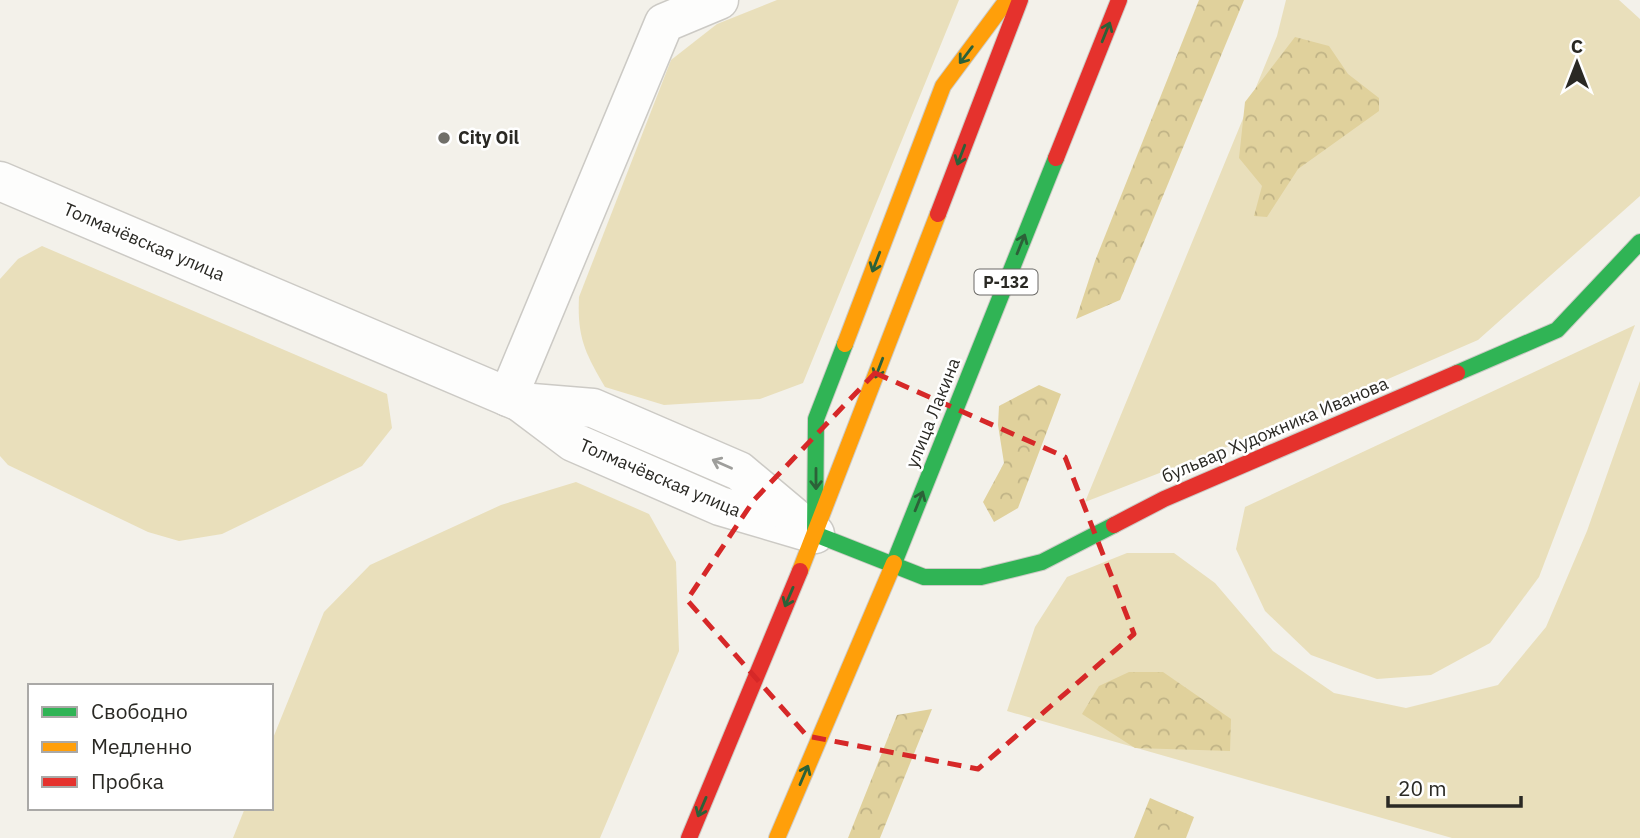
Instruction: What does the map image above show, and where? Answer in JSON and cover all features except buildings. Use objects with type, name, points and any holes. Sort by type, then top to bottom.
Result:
[{"type":"main road","points":[[815,534],[816,419],[943,86],[1007,0]]},
{"type":"main road","points":[[689,838],[815,534],[1020,0]]},
{"type":"main road","name":"улица Лакина","points":[[777,838],[894,564],[1119,0]]},
{"type":"main road","name":"бульвар Художника Иванова","points":[[815,534],[924,577],[981,577],[1042,562],[1164,499],[1557,330],[1640,242]]},
{"type":"street","points":[[514,400],[664,23],[719,0]]},
{"type":"street","name":"Толмачёвская улица","points":[[0,181],[514,400],[573,442],[720,506],[815,534]]},
{"type":"highlighted area","points":[[875,373],[1065,457],[1134,634],[978,769],[807,736],[687,600],[754,500]]},
{"type":"shaded area","points":[[777,0],[959,0],[803,383],[760,399],[664,405],[605,387],[592,364],[581,334],[579,297],[671,60],[717,24]]},
{"type":"shaded area","points":[[1286,0],[1619,0],[1640,19],[1640,196],[1478,340],[1275,428],[1085,502],[1277,36]]},
{"type":"shaded area","points":[[42,246],[387,394],[392,428],[362,466],[222,534],[179,541],[148,532],[8,465],[0,456],[0,279],[18,259]]},
{"type":"shaded area","points":[[1635,325],[1539,577],[1490,643],[1431,675],[1377,679],[1311,655],[1265,611],[1236,549],[1245,507]]},
{"type":"shaded area","points":[[1640,381],[1640,838],[1452,838],[1007,711],[1035,627],[1067,577],[1127,553],[1174,553],[1215,583],[1273,651],[1334,693],[1406,708],[1498,685],[1546,627],[1587,531]]},
{"type":"shaded area","points":[[576,482],[649,514],[676,562],[679,651],[600,838],[233,838],[244,810],[273,810],[273,738],[324,612],[370,565],[501,505]]},
{"type":"green space","points":[[1199,0],[1244,0],[1120,300],[1076,319],[1095,261]]},
{"type":"green space","points":[[1295,37],[1329,46],[1348,74],[1379,98],[1379,111],[1298,169],[1267,217],[1254,216],[1262,186],[1239,158],[1245,102]]},
{"type":"green space","points":[[1039,385],[1061,394],[1018,508],[994,522],[983,502],[1004,463],[998,425],[999,406]]},
{"type":"green space","points":[[1129,672],[1163,672],[1231,719],[1230,751],[1135,748],[1082,714],[1099,686]]},
{"type":"green space","points":[[932,709],[880,838],[848,838],[897,715]]},
{"type":"green space","points":[[1150,798],[1194,817],[1186,838],[1134,838]]},
{"type":"traffic: fast","points":[[894,563],[1056,158]]},
{"type":"traffic: fast","points":[[1457,373],[1557,330],[1640,242]]},
{"type":"traffic: fast","points":[[845,344],[816,419],[815,534],[924,577],[981,577],[1042,562],[1114,525]]},
{"type":"traffic: slow","points":[[845,344],[943,86],[1007,0]]},
{"type":"traffic: slow","points":[[800,571],[938,214]]},
{"type":"traffic: slow","points":[[777,838],[894,563]]},
{"type":"traffic: jam","points":[[938,214],[1020,0]]},
{"type":"traffic: jam","points":[[1056,158],[1119,0]]},
{"type":"traffic: jam","points":[[1114,525],[1164,499],[1457,373]]},
{"type":"traffic: jam","points":[[689,838],[800,571]]},
{"type":"place","name":"City Oil","points":[[444,138]]}]
